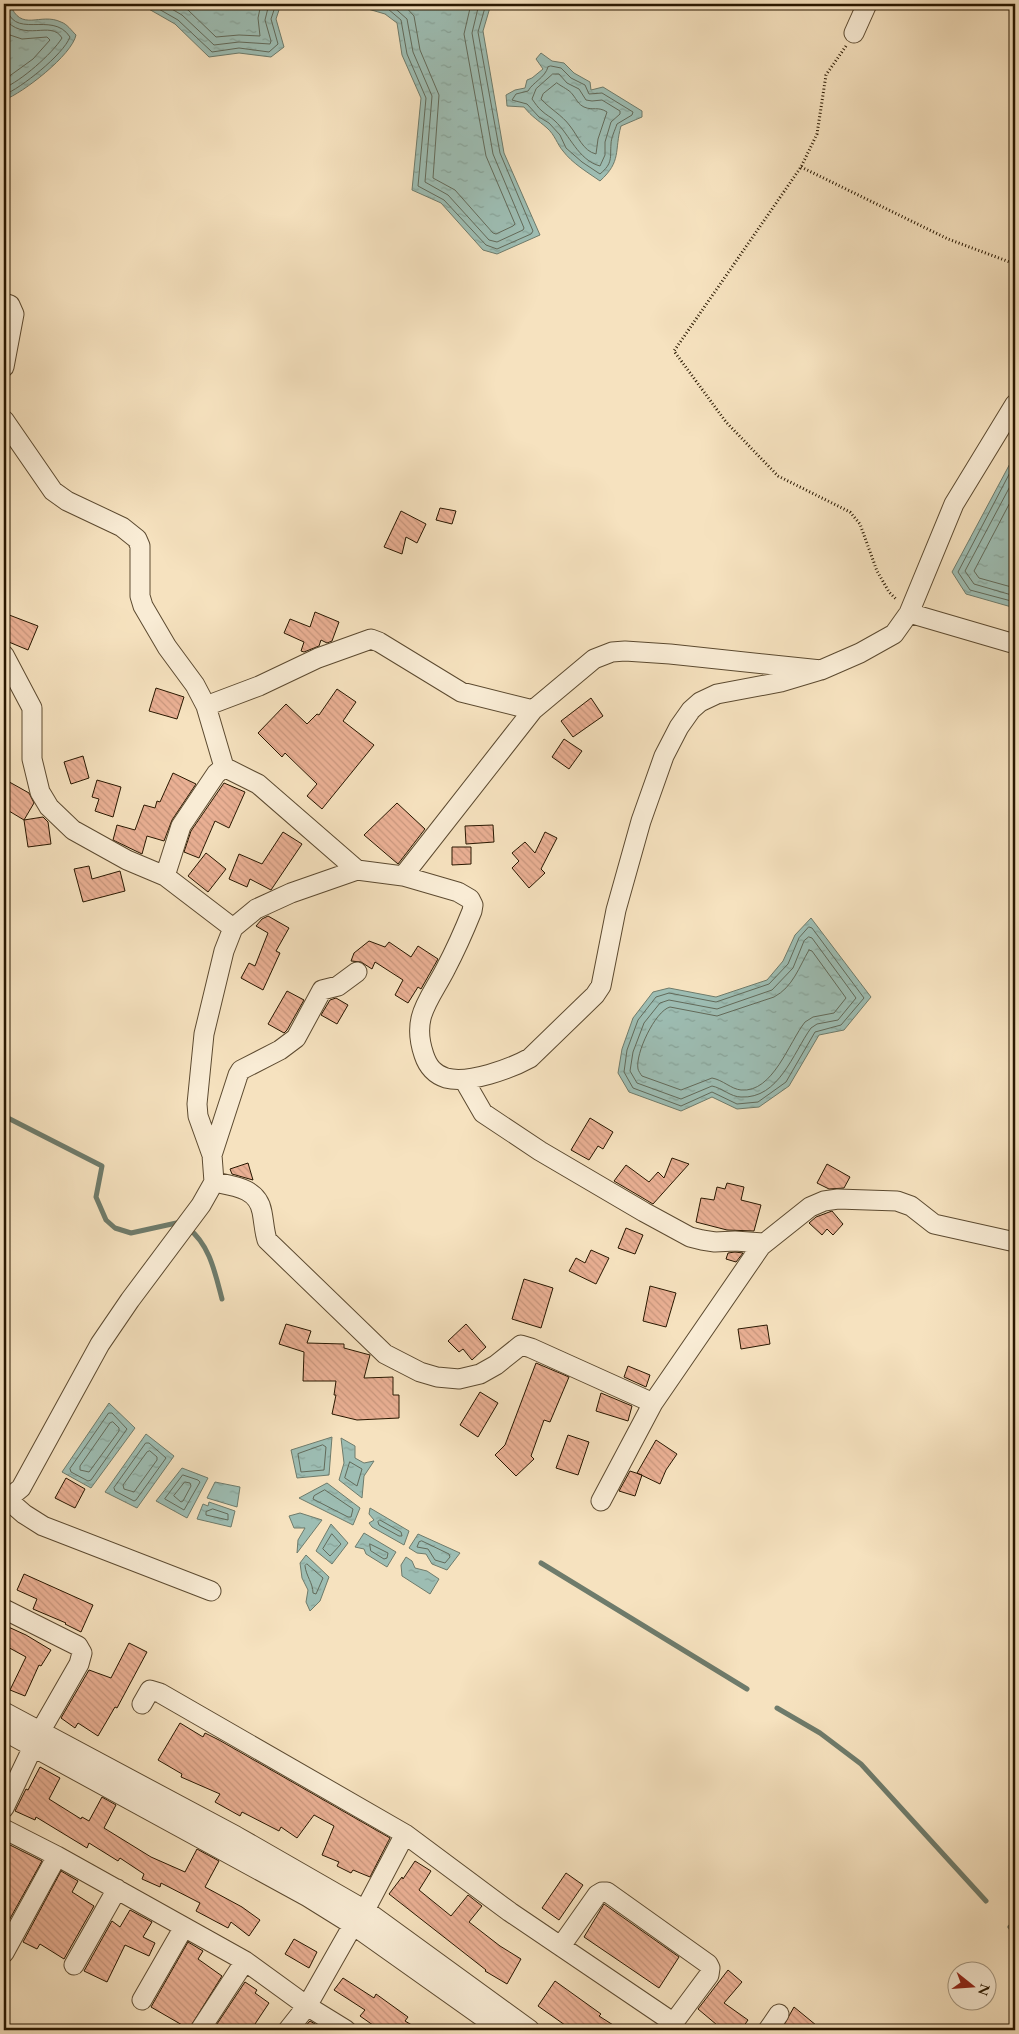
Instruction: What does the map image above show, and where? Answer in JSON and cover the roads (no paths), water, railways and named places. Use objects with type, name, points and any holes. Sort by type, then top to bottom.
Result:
[{"type":"street","points":[[854,33],[867,4]]},
{"type":"street","points":[[4,303],[10,306],[14,314],[4,367]]},
{"type":"street","points":[[211,1591],[43,1526],[6,1501],[21,1488],[100,1344],[116,1319],[201,1205],[214,1182],[212,1155],[198,1116],[197,1104],[204,1034],[224,951],[233,928],[256,909],[357,870],[403,876],[466,895],[473,904],[472,911],[444,972],[423,1008],[418,1026],[426,1062],[442,1076],[464,1080],[520,1064],[530,1058],[595,995],[601,986],[616,910],[641,821],[664,756],[679,726],[691,710],[700,702],[717,694],[781,682],[821,670],[860,653],[894,634],[909,612],[954,504],[1015,404]]},
{"type":"street","points":[[4,420],[53,491],[67,501],[115,523],[137,539],[140,546],[140,596],[143,606],[167,647],[194,684],[206,706],[224,767],[258,784],[357,870]]},
{"type":"street","points":[[909,612],[1015,644]]},
{"type":"street","points":[[206,706],[259,686],[318,658],[371,639],[462,692],[533,710]]},
{"type":"street","points":[[403,876],[533,710],[594,659],[612,652],[625,651],[821,670]]},
{"type":"street","points":[[4,655],[32,708],[32,759],[40,792],[49,807],[73,830],[86,838],[127,860],[165,876],[233,928]]},
{"type":"street","points":[[165,876],[181,826],[216,774],[224,767]]},
{"type":"street","points":[[212,1155],[238,1074],[241,1070],[288,1045],[296,1038],[322,990],[338,986],[357,972]]},
{"type":"street","points":[[464,1080],[483,1113],[540,1151],[644,1212],[690,1236],[702,1240],[763,1243]]},
{"type":"street","points":[[214,1182],[242,1188],[250,1192],[259,1201],[262,1212],[262,1226],[267,1240],[391,1359],[437,1377],[459,1379],[487,1371],[521,1346],[531,1348],[653,1403]]},
{"type":"street","points":[[601,1501],[653,1403],[763,1243],[810,1207],[838,1198],[897,1201],[911,1206],[934,1224],[1015,1242]]},
{"type":"street","points":[[4,1609],[78,1646],[82,1653],[79,1664],[37,1740],[4,1808]]},
{"type":"street","points":[[142,1704],[150,1690],[160,1693],[405,1834],[510,1912],[668,2019],[673,2020],[677,2018],[709,1975],[710,1968],[607,1892],[597,1895],[561,1946]]},
{"type":"street","points":[[4,1712],[37,1740],[353,1925],[501,2030]]},
{"type":"street","points":[[4,1731],[37,1740],[236,1836],[365,1910],[530,2030]]},
{"type":"street","points":[[4,1830],[57,1856],[245,1961],[307,2006],[346,2030]]},
{"type":"street","points":[[288,2030],[307,2006],[353,1925],[365,1910],[405,1834]]},
{"type":"street","points":[[4,1953],[57,1856]]},
{"type":"street","points":[[74,1965],[117,1889]]},
{"type":"street","points":[[142,2000],[184,1928]]},
{"type":"street","points":[[200,2030],[245,1961]]},
{"type":"street","points":[[768,2030],[779,2014]]},
{"type":"water","points":[[4,4],[10,4],[14,13],[20,18],[25,20],[46,19],[61,22],[76,35],[66,53],[56,63],[23,90],[4,100]]},
{"type":"water","points":[[140,4],[281,4],[276,19],[284,47],[271,57],[239,53],[209,57],[175,24]]},
{"type":"water","points":[[351,4],[491,4],[483,31],[504,153],[540,235],[497,254],[483,250],[441,203],[412,190],[421,98],[402,55],[397,23],[385,14]]},
{"type":"water","points":[[541,53],[552,61],[564,63],[574,73],[590,82],[591,90],[603,87],[642,111],[642,117],[621,126],[612,167],[600,181],[571,159],[550,131],[524,107],[507,106],[506,95],[515,90],[525,88],[527,80],[543,69],[536,59]]},
{"type":"water","points":[[1015,456],[1015,608],[966,594],[952,572]]},
{"type":"water","points":[[811,918],[871,997],[844,1030],[819,1035],[789,1086],[759,1107],[737,1109],[712,1097],[681,1111],[629,1092],[618,1073],[622,1049],[633,1018],[653,992],[669,988],[716,997],[767,980],[783,961],[795,935]]},
{"type":"water","points":[[109,1403],[135,1428],[91,1488],[62,1472]]},
{"type":"water","points":[[146,1434],[174,1456],[137,1508],[105,1492]]},
{"type":"water","points":[[332,1437],[329,1475],[297,1478],[291,1450]]},
{"type":"water","points":[[341,1438],[355,1446],[355,1458],[364,1463],[374,1461],[364,1476],[362,1498],[339,1480],[344,1463]]},
{"type":"water","points":[[182,1468],[208,1478],[187,1518],[156,1501]]},
{"type":"water","points":[[215,1482],[240,1487],[237,1507],[207,1498]]},
{"type":"water","points":[[327,1483],[360,1508],[353,1525],[299,1498]]},
{"type":"water","points":[[209,1502],[235,1511],[231,1527],[197,1519],[203,1504],[208,1506]]},
{"type":"water","points":[[370,1508],[409,1531],[404,1545],[372,1527],[369,1523],[374,1520],[369,1514]]},
{"type":"water","points":[[300,1513],[322,1520],[297,1553],[298,1540],[305,1528],[294,1528],[289,1516]]},
{"type":"water","points":[[331,1524],[348,1543],[332,1564],[316,1551]]},
{"type":"water","points":[[364,1533],[396,1552],[387,1567],[366,1554],[364,1549],[355,1547]]},
{"type":"water","points":[[418,1534],[460,1553],[447,1570],[432,1564],[426,1554],[417,1553],[409,1548]]},
{"type":"water","points":[[306,1555],[329,1577],[320,1601],[310,1611],[306,1602],[308,1590],[302,1578],[300,1563]]},
{"type":"water","points":[[406,1557],[412,1561],[415,1568],[427,1571],[439,1579],[430,1594],[402,1576],[401,1565]]},
{"type":"waterway","points":[[4,1116],[102,1166],[96,1197],[106,1220],[115,1228],[131,1233],[181,1222]]},
{"type":"waterway","points":[[188,1228],[207,1251],[222,1299]]},
{"type":"waterway","points":[[541,1563],[747,1689]]},
{"type":"waterway","points":[[777,1708],[820,1733],[861,1764],[986,1901]]},
{"type":"waterway","points":[[1010,1927],[1015,1933]]}]
